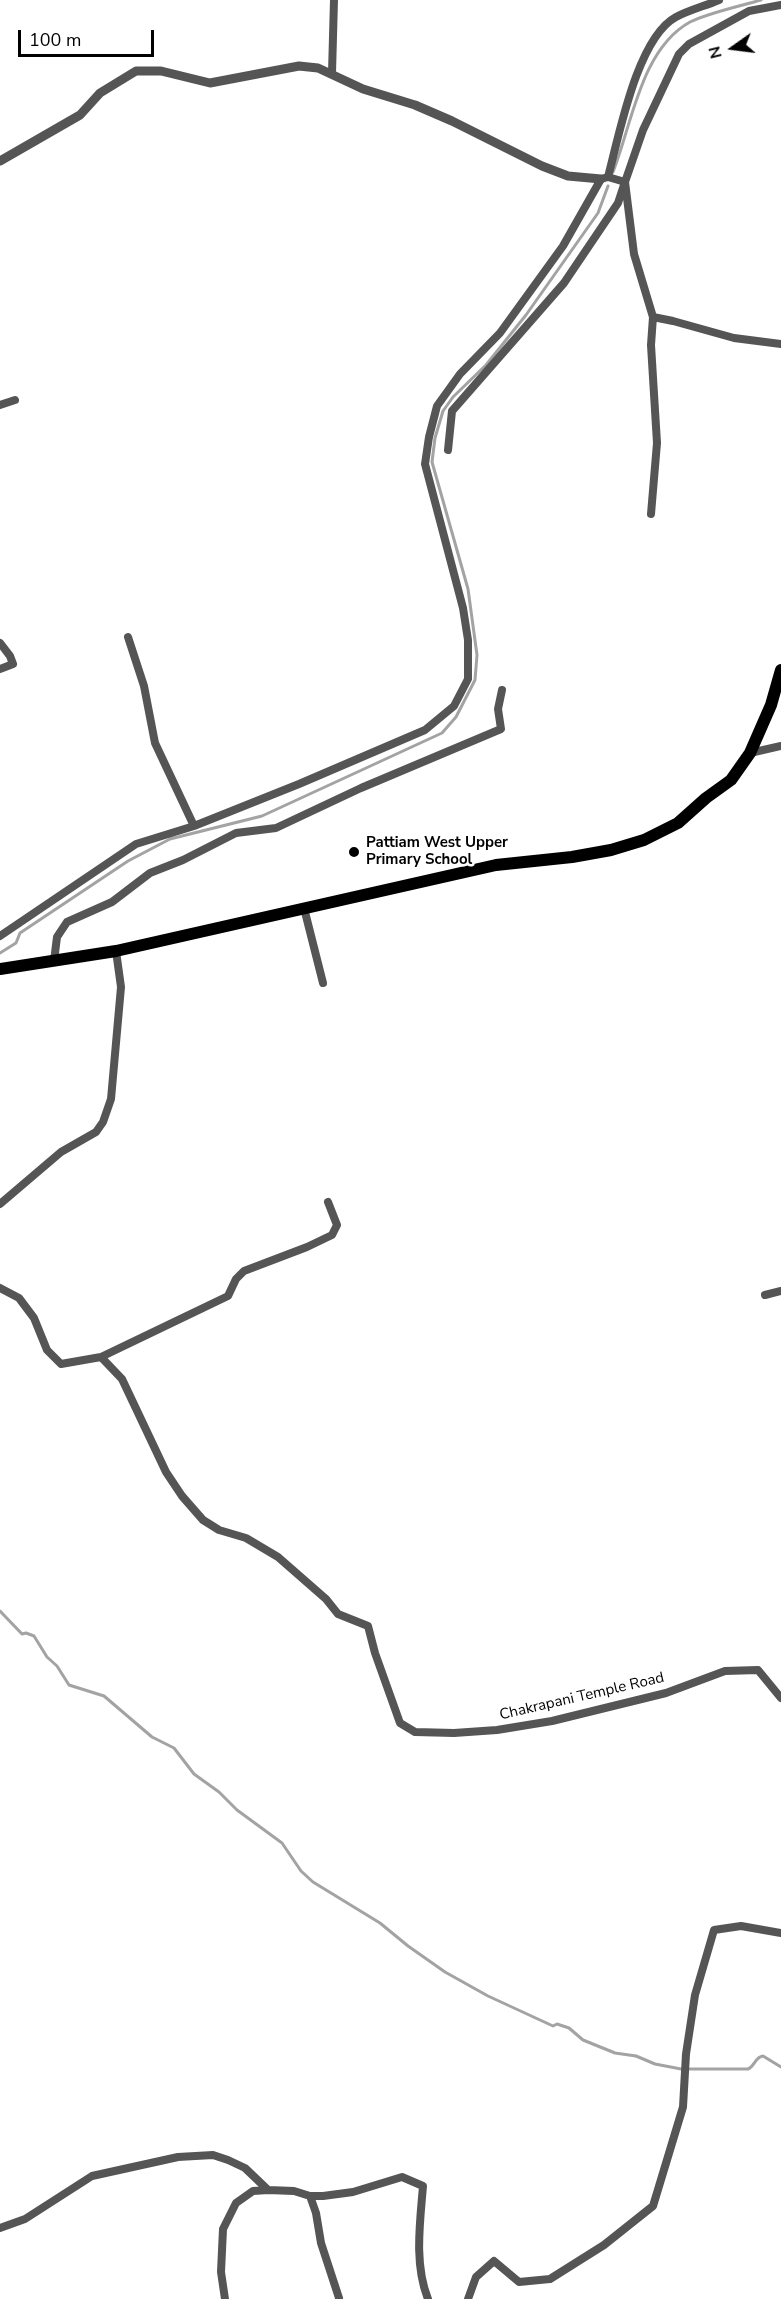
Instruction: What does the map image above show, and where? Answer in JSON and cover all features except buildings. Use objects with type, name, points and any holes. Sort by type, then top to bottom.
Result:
[{"type":"main road","points":[[0,969],[116,951],[496,865],[572,858],[644,840],[678,823],[731,780],[750,753],[776,708],[781,670]]},
{"type":"street","points":[[332,73],[334,0]]},
{"type":"street","points":[[0,936],[136,844],[194,826],[425,730],[454,706],[468,679],[468,640],[463,608],[425,464],[436,406],[460,374],[500,333],[562,246],[605,178],[633,82],[652,41],[674,18],[719,0]]},
{"type":"street","points":[[448,450],[452,411],[564,283],[618,203],[643,130],[679,54],[690,44],[749,11],[781,5]]},
{"type":"street","points":[[0,161],[80,115],[100,93],[136,71],[161,70],[210,83],[299,66],[318,68],[363,89],[415,105],[542,166],[568,176],[605,178],[625,182]]},
{"type":"street","points":[[625,182],[634,254],[653,317],[651,345],[657,443],[651,514]]},
{"type":"street","points":[[653,317],[735,338],[781,344]]},
{"type":"street","points":[[0,405],[15,400]]},
{"type":"street","points":[[128,637],[144,686],[155,743],[194,826]]},
{"type":"street","points":[[0,643],[13,664],[0,669]]},
{"type":"street","points":[[54,961],[57,937],[67,922],[112,902],[150,873],[183,860],[236,832],[276,828],[361,788],[501,729],[498,709],[502,690]]},
{"type":"street","points":[[750,753],[781,746]]},
{"type":"street","points":[[304,908],[323,983]]},
{"type":"street","points":[[0,1204],[61,1152],[96,1132],[103,1122],[111,1099],[121,987],[116,951]]},
{"type":"street","points":[[0,1288],[19,1298],[33,1318],[47,1350],[60,1364],[101,1358],[228,1296],[236,1279],[244,1271],[332,1235],[337,1225],[328,1202]]},
{"type":"street","points":[[765,1295],[781,1291]]},
{"type":"street","name":"Chakrapani Temple Road","points":[[101,1358],[122,1379],[138,1408],[166,1472],[182,1496],[203,1520],[219,1530],[246,1538],[278,1557],[326,1599],[338,1614],[368,1626],[375,1653],[400,1723],[415,1732],[454,1733],[497,1730],[552,1721],[666,1693],[725,1671],[758,1670],[781,1698]]},
{"type":"street","points":[[468,2299],[476,2277],[494,2262],[519,2282],[550,2279],[604,2245],[653,2206],[683,2107],[686,2054],[695,1995],[714,1930],[741,1926],[781,1933]]},
{"type":"street","points":[[0,2228],[25,2219],[92,2176],[178,2157],[213,2155],[228,2160],[245,2168],[268,2190]]},
{"type":"street","points":[[225,2299],[221,2272],[224,2229],[236,2204],[253,2191],[294,2191],[310,2196],[353,2192],[402,2177],[423,2186],[419,2255],[428,2299]]},
{"type":"street","points":[[310,2196],[316,2213],[321,2242],[339,2298]]},
{"type":"waterway","points":[[613,172],[640,89],[660,50],[673,34],[697,19],[761,0]]},
{"type":"waterway","points":[[0,953],[16,943],[20,933],[128,861],[170,839],[262,816],[442,733],[456,717],[475,680],[477,655],[468,589],[432,462],[435,438],[443,411],[453,397],[486,365],[526,315],[598,213],[608,186]]},
{"type":"waterway","points":[[0,1611],[22,1634],[34,1636],[69,1685],[104,1696],[152,1737],[174,1748],[194,1774],[282,1843],[301,1871],[313,1882],[380,1923],[445,1972],[488,1996],[553,2026],[557,2024],[569,2028],[583,2040],[615,2053],[636,2056],[655,2064],[681,2069]]},
{"type":"waterway","points":[[688,2069],[748,2069],[763,2056],[781,2067]]},
{"type":"place","name":"Pattiam West Upper Primary School","points":[[354,852]]}]
